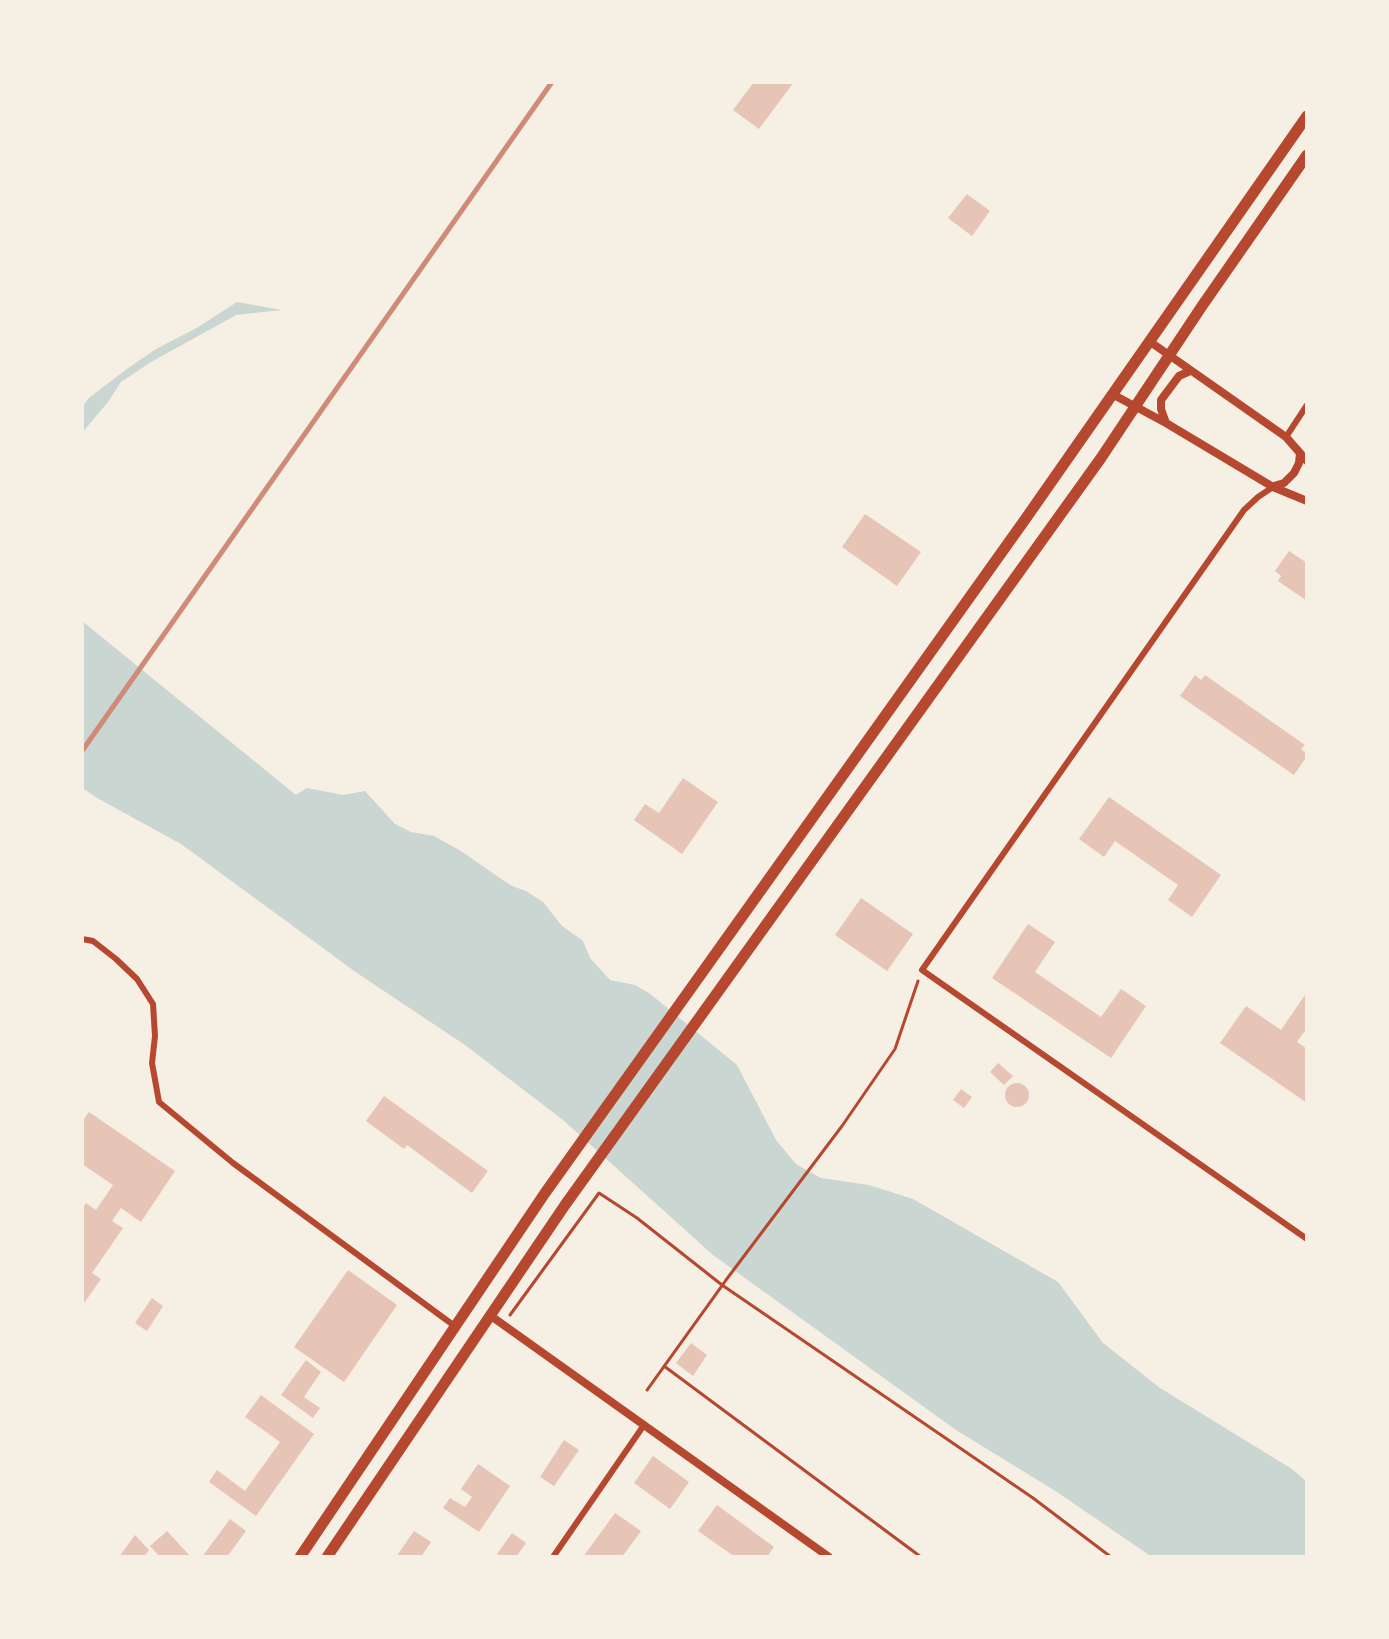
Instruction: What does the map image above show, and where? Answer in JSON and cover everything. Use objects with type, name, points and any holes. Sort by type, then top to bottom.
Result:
[{"type":"highway","points":[[300,1557],[545,1193],[1307,116]]},
{"type":"highway","points":[[327,1557],[565,1205],[1092,471],[1307,155]]},
{"type":"street","points":[[1149,341],[1286,437],[1307,461]]},
{"type":"street","points":[[1166,423],[1161,400],[1179,376],[1190,371]]},
{"type":"street","points":[[1112,394],[1273,487],[1307,501]]},
{"type":"street","points":[[1286,437],[1307,405]]},
{"type":"street","points":[[1300,451],[1294,473],[1244,510],[922,970],[1307,1239]]},
{"type":"street","points":[[82,939],[93,941],[116,959],[137,979],[153,1004],[155,1036],[152,1063],[159,1102],[233,1163],[456,1327]]},
{"type":"street","points":[[491,1316],[829,1557]]},
{"type":"street","points":[[553,1557],[644,1425]]},
{"type":"path","points":[[647,1390],[842,1126],[895,1049],[922,970]]},
{"type":"path","points":[[503,1324],[599,1193],[637,1218],[722,1285],[1033,1498],[1111,1557]]},
{"type":"path","points":[[664,1366],[921,1557]]},
{"type":"shaded area","points":[[237,302],[282,310],[236,315],[151,362],[121,382],[82,433],[82,407],[89,398],[156,349]]},
{"type":"shaded area","points":[[82,621],[296,795],[307,788],[343,795],[365,791],[395,824],[411,832],[434,836],[543,902],[562,926],[583,941],[590,958],[610,980],[635,985],[649,993],[737,1065],[776,1140],[796,1164],[821,1178],[869,1185],[913,1199],[1058,1282],[1103,1343],[1160,1388],[1292,1469],[1307,1482],[1307,1557],[1152,1557],[1057,1492],[956,1430],[713,1255],[563,1120],[465,1045],[357,973],[181,844],[82,788]]},
{"type":"building","points":[[754,82],[794,82],[759,129],[733,110]]},
{"type":"building","points":[[967,194],[990,211],[972,236],[948,218]]},
{"type":"building","points":[[865,514],[921,552],[897,586],[842,547]]},
{"type":"building","points":[[1289,551],[1307,563],[1307,601],[1278,581],[1281,576],[1275,571]]},
{"type":"building","points":[[1195,675],[1201,680],[1205,675],[1305,745],[1301,749],[1307,756],[1294,775],[1180,696]]},
{"type":"building","points":[[683,778],[718,802],[682,854],[634,820],[645,804],[659,813]]},
{"type":"building","points":[[1109,797],[1221,875],[1192,917],[1168,900],[1178,885],[1115,841],[1104,857],[1079,839]]},
{"type":"building","points":[[861,898],[913,934],[887,971],[835,935]]},
{"type":"building","points":[[1028,924],[1055,942],[1035,972],[1101,1017],[1121,989],[1146,1006],[1111,1058],[992,978]]},
{"type":"building","points":[[1307,992],[1307,1028],[1297,1042],[1307,1049],[1307,1103],[1220,1043],[1246,1006],[1281,1030]]},
{"type":"building","points":[[998,1063],[1013,1076],[1004,1085],[990,1072]]},
{"type":"building","points":[[1017,1083],[1025,1087],[1029,1095],[1025,1103],[1017,1107],[1009,1103],[1005,1095],[1009,1087]]},
{"type":"building","points":[[961,1089],[972,1097],[964,1108],[953,1100]]},
{"type":"building","points":[[384,1096],[488,1171],[472,1193],[407,1145],[404,1149],[366,1121]]},
{"type":"building","points":[[89,1112],[175,1171],[141,1222],[121,1208],[112,1221],[123,1228],[92,1273],[101,1279],[82,1306],[82,1209],[86,1203],[96,1210],[113,1185],[82,1164],[82,1122]]},
{"type":"building","points":[[348,1270],[397,1305],[344,1382],[294,1347]]},
{"type":"building","points":[[152,1298],[163,1306],[147,1331],[135,1323]]},
{"type":"building","points":[[691,1343],[707,1355],[693,1376],[676,1363]]},
{"type":"building","points":[[306,1360],[321,1372],[304,1397],[320,1408],[313,1418],[281,1395]]},
{"type":"building","points":[[261,1395],[314,1434],[256,1516],[209,1482],[217,1470],[245,1491],[280,1442],[245,1417]]},
{"type":"building","points":[[564,1440],[579,1450],[554,1486],[540,1477]]},
{"type":"building","points":[[653,1456],[689,1482],[670,1509],[634,1483]]},
{"type":"building","points":[[478,1464],[510,1486],[479,1532],[443,1508],[450,1498],[465,1507],[472,1497],[461,1489]]},
{"type":"building","points":[[717,1505],[774,1547],[767,1557],[735,1557],[698,1531]]},
{"type":"building","points":[[615,1513],[641,1531],[622,1557],[583,1557]]},
{"type":"building","points":[[230,1519],[246,1531],[227,1557],[202,1557]]},
{"type":"building","points":[[167,1531],[191,1557],[160,1557],[150,1546]]},
{"type":"building","points":[[414,1531],[431,1542],[421,1557],[396,1557]]},
{"type":"building","points":[[512,1533],[526,1543],[516,1557],[502,1557],[497,1554]]},
{"type":"building","points":[[135,1535],[149,1550],[144,1557],[119,1557]]},
{"type":"railway","points":[[82,751],[552,82]]}]
